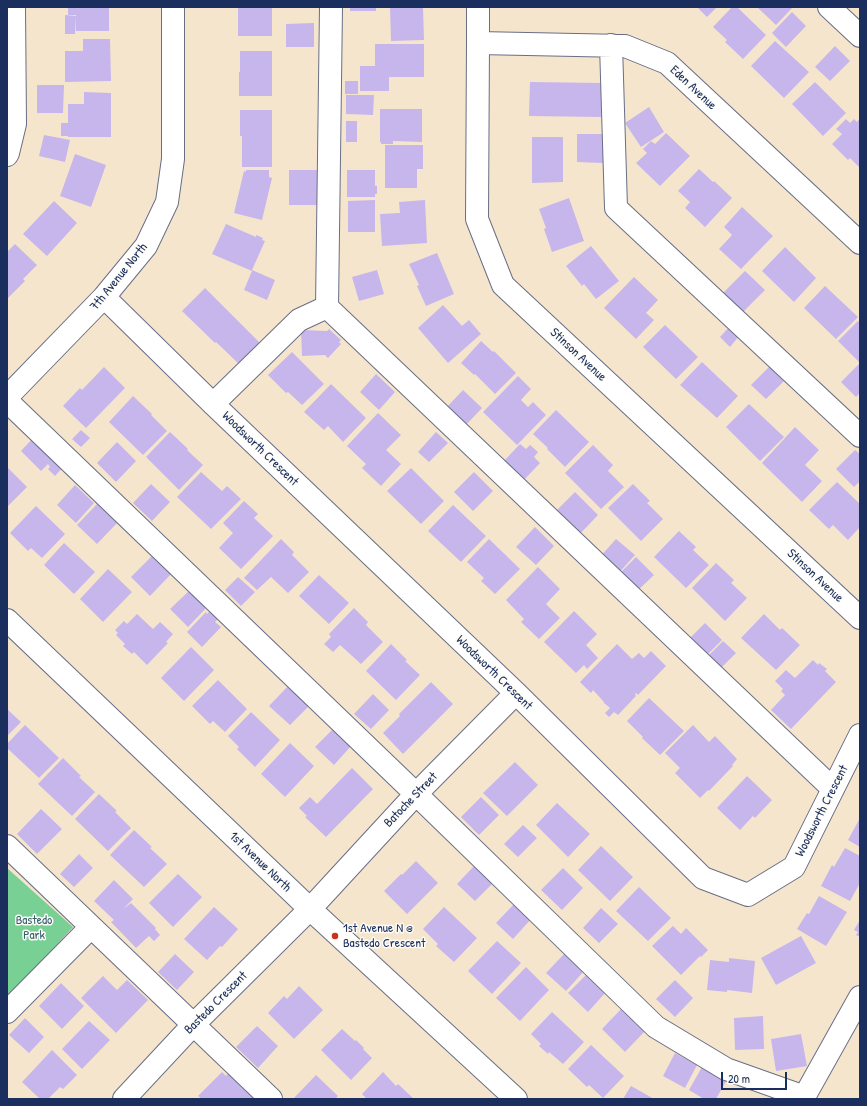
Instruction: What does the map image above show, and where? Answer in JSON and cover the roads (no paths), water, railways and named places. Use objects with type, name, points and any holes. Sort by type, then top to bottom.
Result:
[{"type":"street","points":[[7,155],[15,124],[14,7]]},
{"type":"street","name":"7th Avenue North","points":[[7,397],[104,297],[146,246],[167,202],[173,159],[173,7]]},
{"type":"street","points":[[331,7],[327,307],[833,789]]},
{"type":"street","name":"Stinson Avenue","points":[[478,7],[477,219],[502,285],[860,618]]},
{"type":"street","points":[[829,7],[860,36]]},
{"type":"street","name":"Eden Avenue","points":[[478,43],[625,46],[667,63],[860,243]]},
{"type":"street","points":[[611,45],[616,208],[860,436]]},
{"type":"street","name":"Woodsworth Crescent","points":[[104,297],[213,404],[516,693],[704,878],[748,895],[794,867],[860,735]]},
{"type":"street","points":[[213,404],[299,320],[327,307]]},
{"type":"street","points":[[7,401],[656,1027],[726,1070],[804,1098],[860,997]]},
{"type":"street","name":"1st Avenue North","points":[[7,620],[310,909],[516,1099]]},
{"type":"street","name":"Batoche Street","points":[[310,909],[416,794],[516,693]]},
{"type":"street","points":[[7,846],[271,1099]]},
{"type":"street","name":"Bastedo Crescent","points":[[124,1099],[193,1025],[310,909]]},
{"type":"street","points":[[7,1012],[91,927]]},
{"type":"place","name":"1st Avenue N @ Bastedo Crescent","points":[[335,936]]},
{"type":"park label","name":"Bastedo Park","points":[[34,928]]}]
